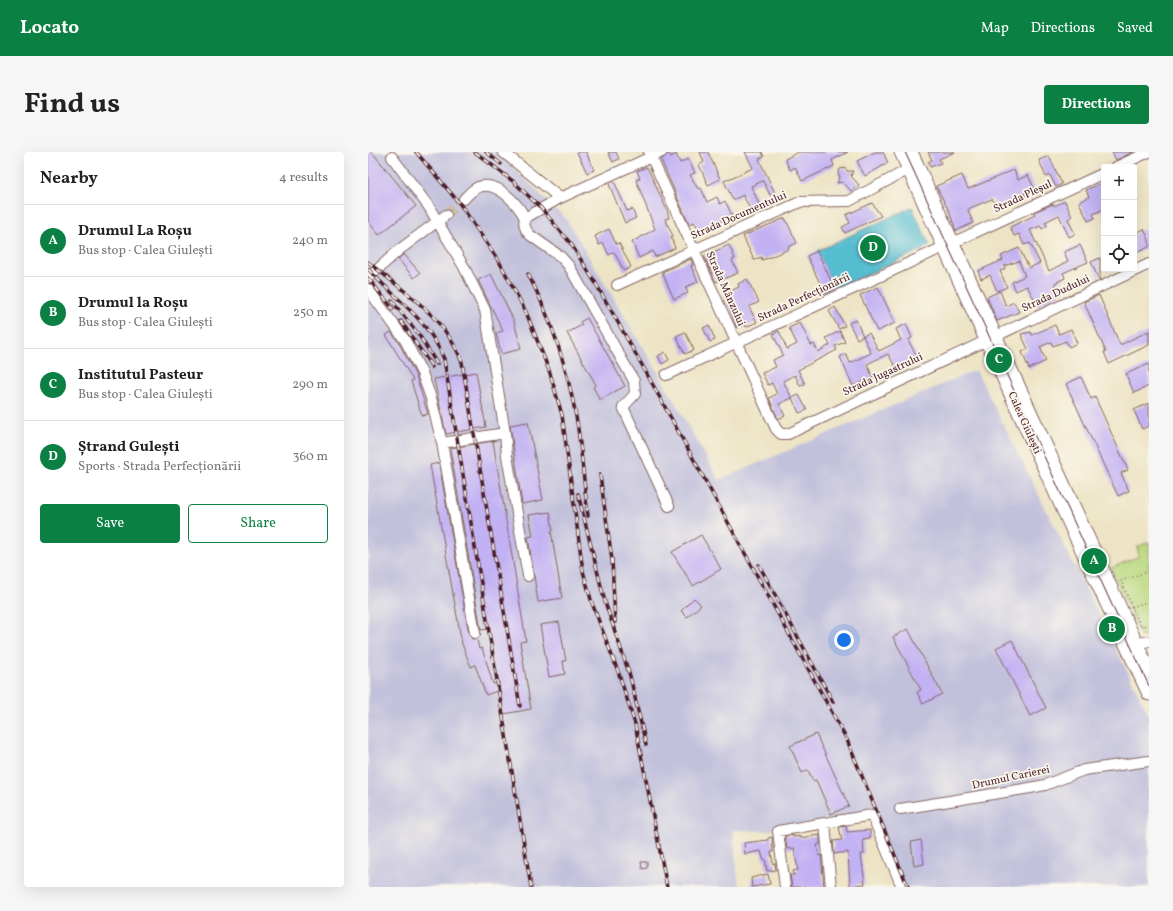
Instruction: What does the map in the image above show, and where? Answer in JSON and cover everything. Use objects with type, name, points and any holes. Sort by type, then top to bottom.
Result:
[{"type":"main road","name":"Calea Giulești","points":[[905,152],[990,337],[1137,643],[1149,671]]},
{"type":"main road","name":"Calea Giulești","points":[[1137,643],[1149,694]]},
{"type":"street","points":[[503,152],[560,198]]},
{"type":"street","points":[[525,218],[560,198],[651,154],[662,152]]},
{"type":"street","points":[[1123,164],[1149,152]]},
{"type":"street","name":"Strada Mânzului","points":[[651,154],[776,429],[781,434]]},
{"type":"street","points":[[392,157],[430,207],[442,218],[485,310],[505,433],[507,456],[528,576]]},
{"type":"street","name":"Strada Documentului","points":[[617,285],[800,202],[849,201],[913,168]]},
{"type":"street","name":"Strada Pleșul","points":[[948,245],[1101,174]]},
{"type":"street","points":[[464,199],[477,187],[493,187],[506,196],[521,211],[525,218],[524,226],[526,231],[561,257],[572,270],[634,381],[635,394],[623,407],[669,506]]},
{"type":"street","points":[[368,278],[399,250],[442,218]]},
{"type":"street","name":"Strada Perfecționării","points":[[666,375],[948,245]]},
{"type":"street","name":"Strada Dudului","points":[[990,337],[1149,264]]},
{"type":"street","points":[[368,290],[405,340],[422,373],[431,398],[442,443],[475,633]]},
{"type":"street","name":"Strada Jugastrului","points":[[781,434],[788,434],[990,337]]},
{"type":"street","points":[[442,443],[505,433]]},
{"type":"street","name":"Drumul Carierei","points":[[900,809],[1023,790],[1045,785],[1084,770],[1149,761]]},
{"type":"street","points":[[785,887],[778,831],[872,815],[902,887]]},
{"type":"street","points":[[825,824],[831,887]]},
{"type":"path","points":[[1149,571],[1121,581],[1140,625],[1145,627],[1149,626]]},
{"type":"path","points":[[1132,607],[1149,601]]},
{"type":"shaded area","points":[[368,152],[497,152],[566,219],[659,374],[719,480],[976,370],[1149,715],[1149,887],[903,887],[871,811],[767,831],[733,830],[739,887],[368,887]]},
{"type":"green space","points":[[1149,542],[1149,636],[1141,637],[1111,568],[1139,556],[1137,547]]},
{"type":"water","points":[[912,207],[930,246],[835,289],[817,251]]},
{"type":"building","points":[[368,152],[372,152],[416,206],[379,235],[368,221]]},
{"type":"building","points":[[577,152],[586,152],[594,170],[587,173]]},
{"type":"building","points":[[608,152],[616,152],[619,159],[613,162]]},
{"type":"building","points":[[700,152],[708,152],[720,179],[708,185],[699,165],[704,162]]},
{"type":"building","points":[[745,152],[762,152],[764,157],[759,159],[775,193],[770,195],[763,181],[751,186],[760,206],[751,211],[743,195],[733,200],[724,181],[753,168]]},
{"type":"building","points":[[799,152],[848,152],[832,160],[834,166],[802,181],[795,167],[790,170],[785,159]]},
{"type":"building","points":[[875,152],[883,152],[888,163],[865,176],[857,161]]},
{"type":"building","points":[[928,152],[955,152],[939,159],[941,163],[930,167],[928,162],[932,160]]},
{"type":"building","points":[[1112,152],[1133,152],[1116,160]]},
{"type":"building","points":[[669,153],[671,157],[676,154],[680,163],[688,159],[695,173],[690,175],[698,189],[701,188],[707,202],[717,197],[720,204],[725,201],[732,215],[701,232],[694,222],[689,224],[661,160]]},
{"type":"building","points":[[1049,156],[1062,184],[1056,187],[1050,175],[1046,177],[1039,160]]},
{"type":"building","points":[[647,167],[667,210],[669,218],[665,219],[673,236],[671,237],[675,248],[655,257],[653,251],[639,258],[632,242],[655,229],[636,180],[640,178],[637,171]]},
{"type":"building","points":[[845,168],[847,171],[853,171],[851,176],[859,185],[851,191],[843,182],[837,183],[840,177],[838,174],[840,169]]},
{"type":"building","points":[[1014,170],[1018,180],[1028,175],[1034,188],[1024,193],[1026,198],[998,207],[992,199],[970,208],[968,210],[973,223],[956,231],[949,211],[936,186],[962,175],[968,189]]},
{"type":"building","points":[[614,181],[627,211],[632,209],[636,218],[625,223],[609,184]]},
{"type":"building","points":[[1101,183],[1101,210],[1093,214],[1095,218],[1088,221],[1079,202],[1089,197],[1086,190]]},
{"type":"building","points":[[1065,201],[1072,217],[1068,219],[1075,234],[1069,237],[1059,215],[1045,222],[1047,226],[1042,229],[1041,226],[1030,230],[1049,271],[1068,261],[1064,252],[1080,245],[1088,262],[1063,273],[1065,278],[1055,283],[1060,295],[1038,306],[1027,286],[1016,291],[1012,282],[1025,276],[1019,261],[1004,266],[1005,269],[1000,271],[1007,287],[997,291],[990,275],[981,279],[978,271],[1003,260],[1001,256],[1019,248],[1029,268],[1040,263],[1030,243],[1024,245],[1019,234],[1014,236],[1010,227],[1035,215],[1034,212]]},
{"type":"building","points":[[872,203],[881,216],[845,233],[842,227],[850,223],[846,215]]},
{"type":"building","points":[[785,218],[797,243],[788,247],[789,249],[768,258],[762,260],[761,257],[754,260],[743,236]]},
{"type":"building","points":[[609,229],[616,244],[619,243],[631,267],[624,271],[614,252],[609,255],[603,243],[599,245],[595,236]]},
{"type":"building","points":[[1144,229],[1149,240],[1149,247],[1137,253],[1137,236],[1137,232]]},
{"type":"building","points":[[729,245],[735,259],[732,260],[738,273],[716,282],[704,256]]},
{"type":"building","points":[[817,251],[835,289],[825,294],[807,256]]},
{"type":"building","points":[[404,254],[420,273],[414,278],[398,259]]},
{"type":"building","points":[[1100,258],[1100,280],[1099,280],[1091,262]]},
{"type":"building","points":[[691,259],[693,265],[691,266],[698,282],[685,287],[688,293],[674,299],[662,272]]},
{"type":"building","points":[[491,274],[514,321],[521,349],[501,354],[496,333],[503,331],[478,280]]},
{"type":"building","points":[[747,279],[759,302],[749,307],[757,322],[746,327],[745,325],[737,328],[724,294],[739,287],[738,284]]},
{"type":"building","points":[[878,287],[895,323],[877,331],[860,295]]},
{"type":"building","points":[[1000,291],[1006,306],[1014,302],[1019,312],[997,321],[987,297]]},
{"type":"building","points":[[1099,295],[1120,345],[1149,331],[1149,345],[1109,364],[1104,352],[1106,352],[1084,302]]},
{"type":"building","points":[[835,307],[845,326],[839,329],[829,311]]},
{"type":"building","points":[[587,318],[625,386],[600,400],[593,387],[596,385],[567,333],[582,325],[580,322]]},
{"type":"building","points":[[856,320],[863,336],[857,339],[849,323]]},
{"type":"building","points":[[800,323],[811,345],[814,344],[818,352],[830,345],[826,338],[840,331],[845,342],[835,346],[837,350],[798,370],[805,384],[800,386],[795,375],[783,381],[792,398],[779,404],[785,416],[778,419],[769,398],[777,394],[772,383],[768,385],[762,373],[776,367],[773,360],[783,355],[773,334],[779,331],[787,349],[797,344],[789,328]]},
{"type":"building","points":[[906,324],[912,338],[908,340],[919,360],[912,363],[911,361],[896,368],[888,354],[867,364],[873,378],[853,386],[840,357],[846,354],[850,363],[871,353],[863,336],[869,333],[879,351],[901,340],[896,329]]},
{"type":"building","points":[[709,325],[715,340],[710,342],[703,328]]},
{"type":"building","points":[[1055,325],[1059,334],[1071,329],[1077,343],[1069,347],[1066,341],[1053,346],[1051,342],[1040,347],[1046,361],[1029,369],[1022,352],[1028,349],[1021,334],[1031,332],[1032,335]]},
{"type":"building","points":[[391,332],[399,343],[416,376],[428,414],[422,416],[411,381],[413,380],[386,335]]},
{"type":"building","points":[[685,332],[694,350],[685,354],[676,336]]},
{"type":"building","points":[[665,352],[669,360],[662,364],[658,356]]},
{"type":"building","points":[[1149,364],[1149,386],[1134,393],[1126,374]]},
{"type":"building","points":[[476,372],[486,427],[446,434],[434,379]]},
{"type":"building","points":[[1081,377],[1091,399],[1095,397],[1128,470],[1121,473],[1129,491],[1118,496],[1066,384]]},
{"type":"building","points":[[799,395],[807,410],[799,413],[792,398]]},
{"type":"building","points":[[1149,403],[1149,426],[1142,429],[1134,410]]},
{"type":"building","points":[[528,422],[543,500],[522,504],[510,425]]},
{"type":"building","points":[[493,441],[526,641],[520,642],[531,709],[504,714],[500,690],[486,695],[475,665],[471,667],[462,644],[430,465],[439,463],[469,634],[472,639],[477,639],[479,649],[482,648],[493,684],[499,683],[489,629],[481,630],[450,448]]},
{"type":"building","points":[[550,512],[553,531],[551,531],[562,598],[538,602],[528,537],[533,536],[529,515]]},
{"type":"building","points":[[701,535],[721,569],[693,586],[672,552]]},
{"type":"building","points":[[694,598],[701,605],[687,617],[681,611]]},
{"type":"building","points":[[559,622],[566,661],[563,661],[565,674],[549,677],[540,625]]},
{"type":"building","points":[[908,629],[942,694],[923,704],[917,692],[921,690],[893,637]]},
{"type":"building","points":[[1012,640],[1046,708],[1030,716],[996,648]]},
{"type":"building","points":[[816,734],[849,806],[831,814],[816,780],[813,781],[808,770],[802,773],[790,746]]},
{"type":"building","points":[[846,826],[847,832],[870,830],[870,839],[863,840],[864,854],[861,854],[865,884],[856,885],[856,887],[850,887],[848,852],[834,854],[833,841],[842,840],[839,827]]},
{"type":"building","points":[[793,835],[793,837],[800,836],[800,838],[820,835],[820,844],[817,845],[819,856],[821,855],[824,887],[792,887],[790,875],[794,875],[793,871],[798,870],[794,848],[787,849],[785,836]]},
{"type":"building","points":[[772,837],[773,852],[771,852],[773,864],[775,863],[776,870],[767,871],[765,859],[763,859],[761,851],[745,854],[744,843],[768,840],[768,838]]},
{"type":"building","points":[[921,840],[924,864],[914,866],[911,842]]},
{"type":"building","points":[[641,862],[647,862],[647,868],[642,869]]},
{"type":"building","points":[[768,874],[770,884],[752,887],[751,878]]},
{"type":"tunnel","points":[[446,215],[464,199]]},
{"type":"tram line","points":[[905,152],[1149,686]]},
{"type":"railway","points":[[416,152],[460,204],[500,263],[526,312],[550,373],[562,415],[583,571],[592,603],[619,674],[635,724],[667,887]]},
{"type":"railway","points":[[475,152],[514,182],[542,209],[571,244],[595,282],[847,740],[908,887]]},
{"type":"railway","points":[[486,152],[501,164]]},
{"type":"railway","points":[[368,262],[422,306],[434,318],[455,346],[462,362],[520,706]]},
{"type":"railway","points":[[368,269],[420,321],[438,345],[444,359],[531,887]]},
{"type":"railway","points":[[528,274],[552,327],[569,383],[579,434],[588,516]]},
{"type":"railway","points":[[368,278],[393,309]]},
{"type":"railway","points":[[392,301],[419,335],[437,364]]},
{"type":"railway","points":[[401,321],[432,367]]},
{"type":"railway","points":[[600,475],[612,560],[615,622]]},
{"type":"railway","points":[[578,494],[605,602],[630,676],[646,745]]},
{"type":"railway","points":[[759,565],[833,702]]},
{"type":"place","name":"Ștrand Gulești","points":[[873,248]]},
{"type":"place","name":"Institutul Pasteur","points":[[999,360]]},
{"type":"place","name":"Drumul La Roșu","points":[[1094,561]]},
{"type":"place","name":"Drumul la Roșu","points":[[1112,629]]}]
